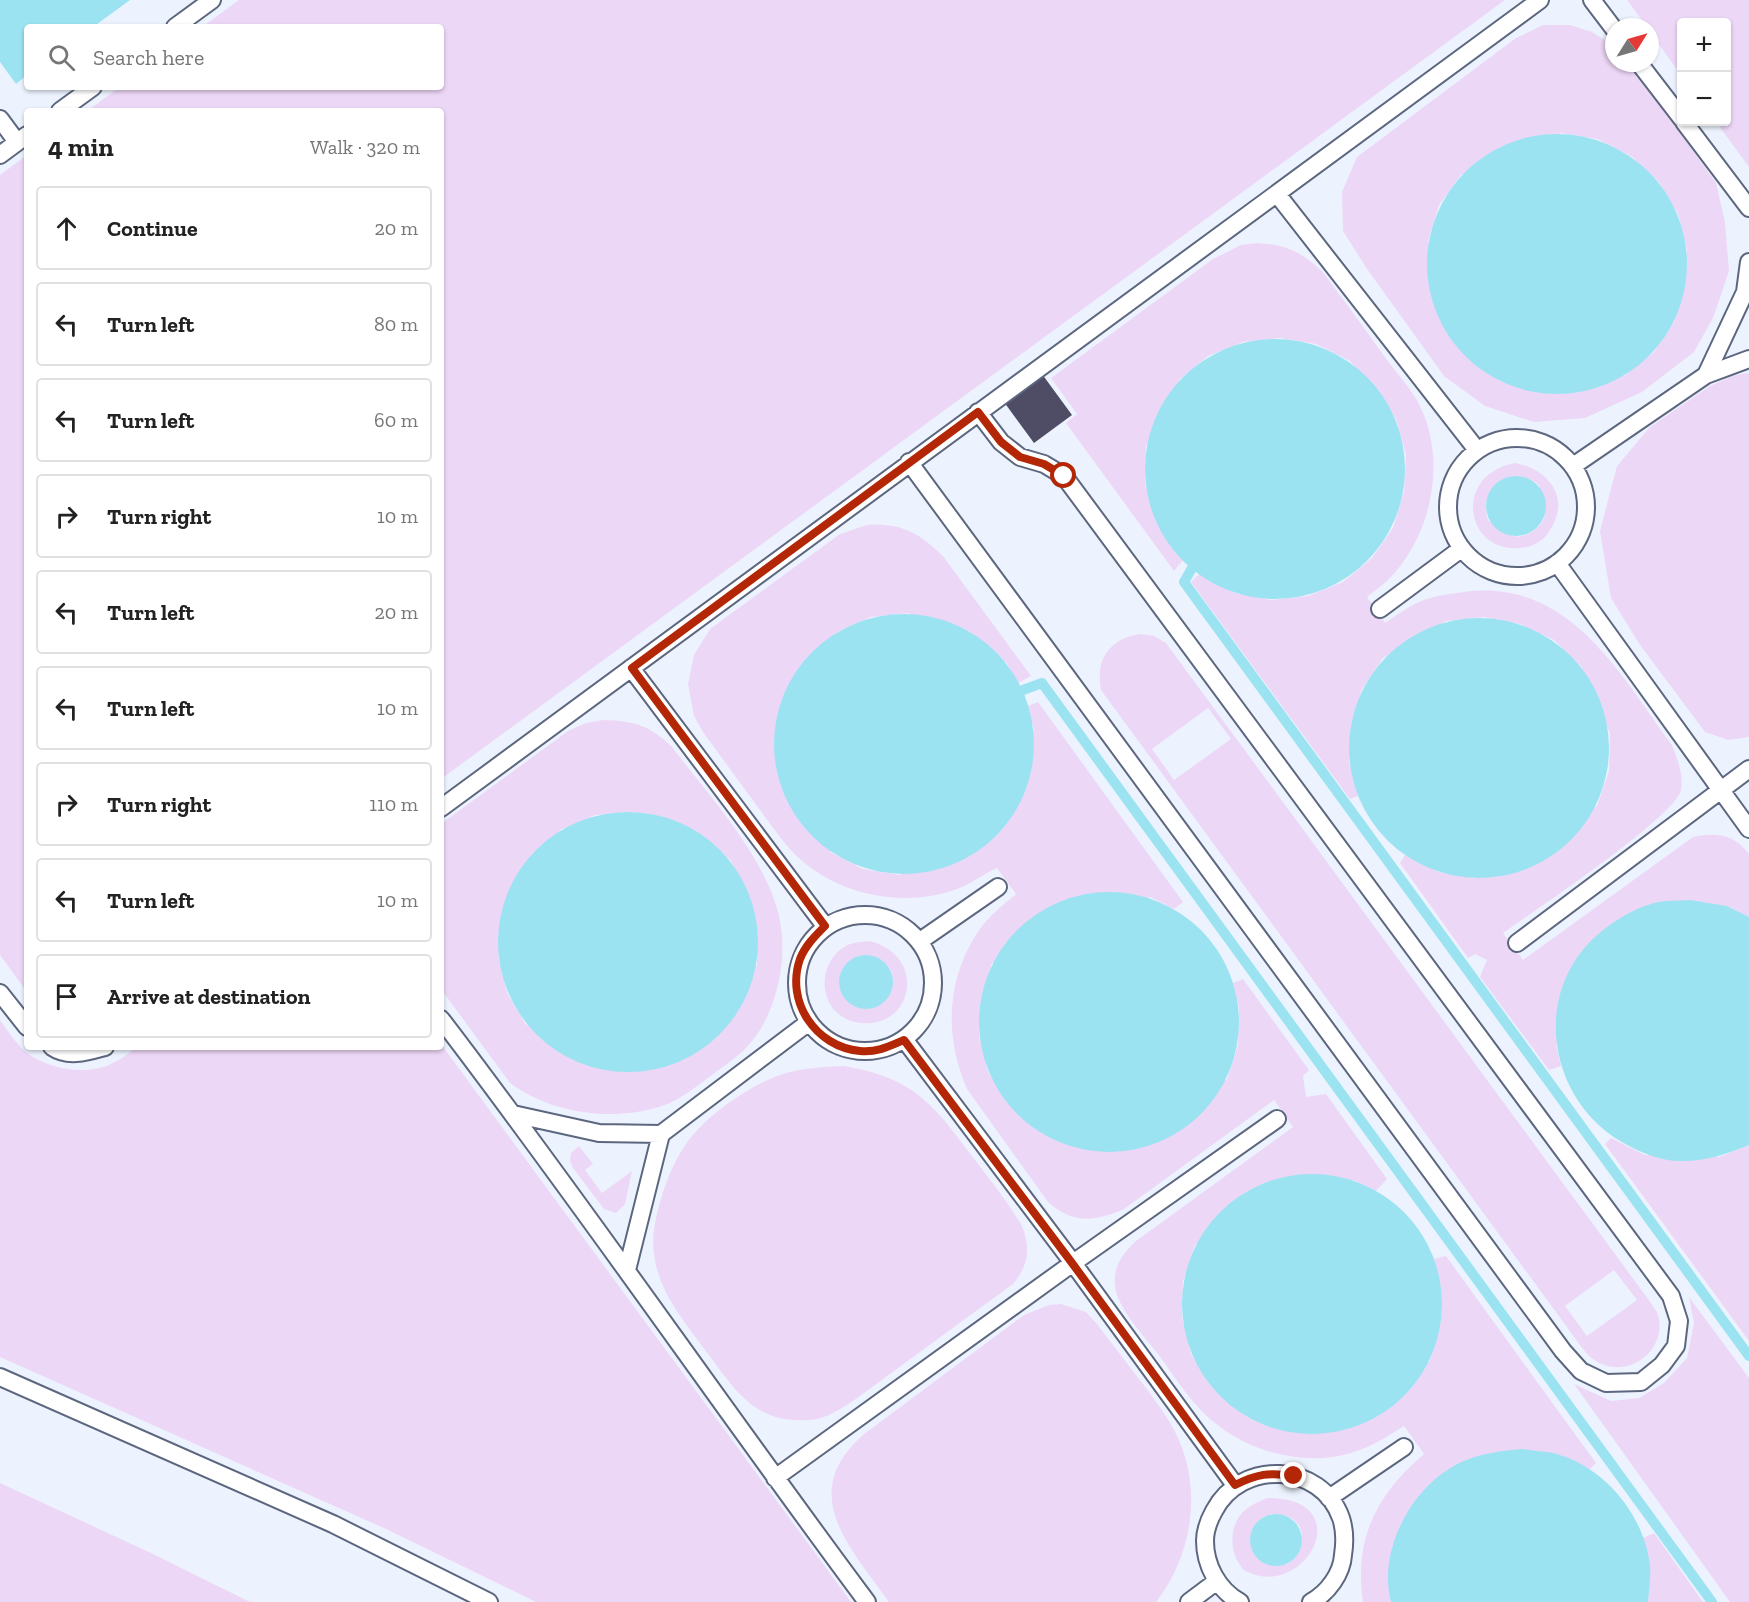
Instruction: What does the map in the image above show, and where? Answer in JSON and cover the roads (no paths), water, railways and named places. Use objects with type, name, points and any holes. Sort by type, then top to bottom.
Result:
[{"type":"lane","points":[[177,24],[193,5],[212,0]]},
{"type":"lane","points":[[444,806],[1540,0]]},
{"type":"lane","points":[[1592,0],[1606,18]]},
{"type":"lane","points":[[1647,72],[1677,112]]},
{"type":"lane","points":[[64,108],[89,90]]},
{"type":"lane","points":[[0,119],[22,139],[0,155]]},
{"type":"lane","points":[[1688,126],[1749,208]]},
{"type":"lane","points":[[1277,194],[1477,450]]},
{"type":"lane","points":[[1706,375],[1744,292],[1749,262]]},
{"type":"lane","points":[[1574,466],[1706,375],[1749,359]]},
{"type":"lane","points":[[909,462],[1563,1351],[1581,1371],[1606,1383],[1641,1382],[1662,1365],[1676,1346],[1679,1320],[1671,1296],[1064,476],[1044,464],[1020,457],[1001,442],[978,412]]},
{"type":"lane","points":[[1517,437],[1539,441],[1558,451],[1574,466],[1583,486],[1586,507],[1582,529],[1573,548],[1557,563],[1538,573],[1507,575],[1496,573],[1477,564],[1461,549],[1451,530],[1447,507],[1451,485],[1461,465],[1477,450],[1496,440],[1517,437]]},
{"type":"lane","points":[[1380,609],[1461,549]]},
{"type":"lane","points":[[1557,563],[1749,829]]},
{"type":"lane","points":[[632,668],[825,926]]},
{"type":"lane","points":[[1517,943],[1749,769]]},
{"type":"lane","points":[[920,941],[998,887]]},
{"type":"lane","points":[[865,914],[886,917],[904,927],[920,941],[930,961],[934,982],[930,1004],[920,1024],[904,1040],[884,1049],[862,1052],[840,1047],[821,1036],[809,1022],[798,999],[796,979],[800,959],[811,940],[825,926],[844,917],[865,914]]},
{"type":"lane","points":[[0,993],[24,1023]]},
{"type":"lane","points":[[513,1114],[599,1133],[661,1134],[809,1022]]},
{"type":"lane","points":[[444,1023],[627,1270],[775,1478],[867,1602]]},
{"type":"lane","points":[[904,1040],[1235,1485]]},
{"type":"lane","points":[[56,1050],[60,1053],[83,1053],[94,1050]]},
{"type":"lane","points":[[775,1478],[1072,1263],[1277,1119]]},
{"type":"lane","points":[[627,1270],[661,1134]]},
{"type":"lane","points":[[0,1377],[333,1524],[489,1602]]},
{"type":"lane","points":[[1329,1498],[1404,1447]]},
{"type":"lane","points":[[1240,1602],[1232,1598],[1217,1581],[1208,1562],[1205,1540],[1209,1520],[1219,1501],[1235,1485],[1253,1476],[1274,1473],[1294,1476],[1313,1484],[1329,1498],[1340,1517],[1345,1539],[1343,1562],[1333,1582],[1316,1601]]},
{"type":"lane","points":[[1189,1602],[1217,1581]]},
{"type":"water","points":[[0,0],[130,0],[97,24],[24,24],[24,77],[16,84],[0,62]]},
{"type":"water","points":[[1557,134],[1582,136],[1607,144],[1629,156],[1649,172],[1665,192],[1677,214],[1685,239],[1687,264],[1685,289],[1677,314],[1665,336],[1649,356],[1629,372],[1607,384],[1582,392],[1557,394],[1532,392],[1507,384],[1485,372],[1465,356],[1449,336],[1437,314],[1429,289],[1427,264],[1429,239],[1437,214],[1449,192],[1465,172],[1485,156],[1507,144],[1532,136]]},
{"type":"water","points":[[1275,339],[1300,341],[1336,354],[1358,368],[1376,386],[1395,419],[1403,444],[1405,469],[1403,494],[1390,530],[1376,552],[1358,570],[1325,589],[1300,597],[1275,599],[1250,597],[1214,584],[1192,570],[1174,552],[1155,519],[1147,494],[1145,469],[1147,444],[1160,408],[1174,386],[1192,368],[1225,349],[1250,341]]},
{"type":"water","points":[[1510,476],[1522,476],[1533,481],[1541,489],[1546,506],[1544,518],[1533,531],[1522,536],[1510,536],[1499,531],[1491,523],[1486,512],[1486,500],[1491,489],[1499,481]]},
{"type":"water","points":[[904,614],[929,616],[965,629],[987,643],[1005,661],[1024,694],[1032,719],[1034,744],[1032,769],[1019,805],[1005,827],[987,845],[954,864],[929,872],[904,874],[879,872],[843,859],[821,845],[803,827],[784,794],[776,769],[774,744],[776,719],[789,683],[803,661],[821,643],[854,624],[879,616]]},
{"type":"water","points":[[1479,618],[1504,620],[1540,633],[1562,647],[1580,665],[1599,698],[1607,723],[1609,748],[1607,773],[1594,809],[1580,831],[1562,849],[1529,868],[1504,876],[1479,878],[1454,876],[1418,863],[1396,849],[1378,831],[1359,798],[1351,773],[1349,748],[1351,723],[1364,687],[1378,665],[1396,647],[1429,628],[1454,620]]},
{"type":"water","points":[[628,812],[666,817],[689,827],[711,841],[729,859],[743,881],[753,904],[758,942],[753,980],[743,1003],[729,1025],[711,1043],[689,1057],[666,1067],[628,1072],[590,1067],[567,1057],[545,1043],[527,1025],[513,1003],[503,980],[498,942],[503,904],[513,881],[527,859],[545,841],[567,827],[590,817]]},
{"type":"water","points":[[1109,892],[1134,894],[1170,907],[1192,921],[1210,939],[1229,972],[1237,997],[1239,1022],[1237,1047],[1224,1083],[1210,1105],[1192,1123],[1159,1142],[1134,1150],[1109,1152],[1084,1150],[1048,1137],[1026,1123],[1008,1105],[989,1072],[981,1047],[979,1022],[981,997],[994,961],[1008,939],[1026,921],[1059,902],[1084,894]]},
{"type":"water","points":[[1690,900],[1727,906],[1749,917],[1749,1145],[1709,1158],[1676,1161],[1643,1153],[1631,1147],[1603,1129],[1581,1105],[1566,1077],[1557,1046],[1556,1015],[1563,984],[1578,956],[1602,931],[1626,914],[1647,905],[1663,901]]},
{"type":"water","points":[[861,955],[871,955],[881,959],[889,967],[893,982],[889,997],[881,1005],[871,1009],[861,1009],[851,1005],[843,997],[839,987],[839,977],[843,967],[851,959]]},
{"type":"water","points":[[1312,1174],[1350,1179],[1373,1189],[1395,1203],[1413,1221],[1427,1243],[1437,1266],[1442,1304],[1437,1342],[1427,1365],[1413,1387],[1395,1405],[1373,1419],[1350,1429],[1312,1434],[1274,1429],[1251,1419],[1229,1405],[1211,1387],[1197,1365],[1187,1342],[1182,1304],[1187,1266],[1197,1243],[1211,1221],[1229,1203],[1251,1189],[1274,1179]]},
{"type":"water","points":[[1523,1449],[1556,1454],[1577,1462],[1608,1483],[1620,1497],[1640,1529],[1646,1547],[1650,1565],[1648,1602],[1391,1602],[1388,1583],[1393,1544],[1400,1525],[1422,1492],[1436,1478],[1469,1459],[1486,1454]]},
{"type":"water","points":[[1271,1514],[1281,1514],[1290,1518],[1298,1526],[1302,1540],[1298,1554],[1290,1562],[1281,1566],[1271,1566],[1262,1562],[1254,1554],[1250,1545],[1250,1535],[1254,1526],[1262,1518]]},
{"type":"waterway","points":[[1192,568],[1184,582],[1749,1356]]},
{"type":"waterway","points":[[1023,690],[1042,683],[1712,1602]]}]
